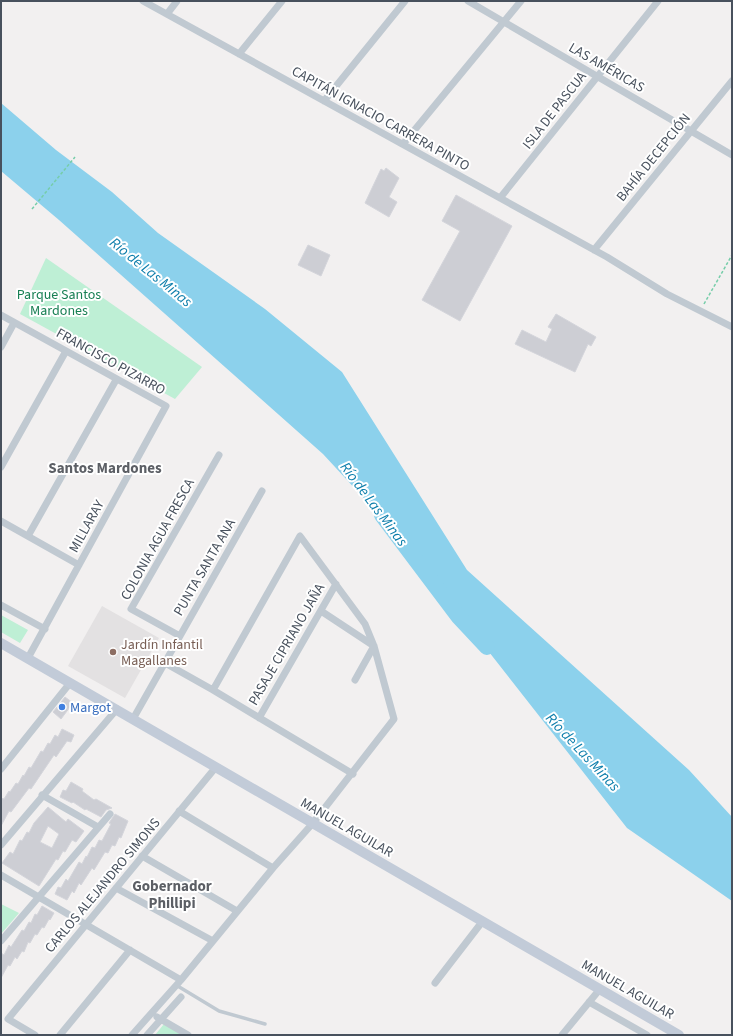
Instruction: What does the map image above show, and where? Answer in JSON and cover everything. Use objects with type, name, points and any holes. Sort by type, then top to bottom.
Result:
[{"type":"street","name":"CAPITÁN IGNACIO CARRERA PINTO","points":[[143,1],[607,257],[667,294],[732,327]]},
{"type":"street","points":[[167,14],[177,1]]},
{"type":"street","points":[[239,54],[282,1]]},
{"type":"street","points":[[324,101],[405,1]]},
{"type":"street","name":"LAS AMÉRICAS","points":[[468,1],[732,155]]},
{"type":"street","points":[[403,144],[521,1]]},
{"type":"street","name":"ISLA DE PASCUA","points":[[500,198],[658,1]]},
{"type":"street","name":"BAHÍA DECEPCIÓN","points":[[594,250],[732,81]]},
{"type":"street","name":"FRANCISCO PIZARRO","points":[[1,315],[116,380],[166,406]]},
{"type":"street","points":[[1,347],[14,323]]},
{"type":"street","points":[[1,467],[66,351]]},
{"type":"street","points":[[28,536],[116,380]]},
{"type":"street","name":"MILLARAY","points":[[28,658],[166,406]]},
{"type":"street","name":"COLONIA AGUA FRESCA","points":[[180,636],[131,609],[219,455]]},
{"type":"street","name":"PUNTA SANTA ANA","points":[[133,719],[262,491]]},
{"type":"street","points":[[1,521],[79,565]]},
{"type":"street","points":[[132,1035],[178,983],[273,868],[313,823],[353,774],[394,719],[374,646],[365,624],[300,536],[214,690]]},
{"type":"street","name":"PASAJE CIPRIANO JAÑA","points":[[259,718],[336,584]]},
{"type":"street","points":[[1,605],[45,628]]},
{"type":"street","points":[[320,611],[374,646]]},
{"type":"street","name":"MANUEL AGUILAR","points":[[1,643],[679,1035]]},
{"type":"street","points":[[355,680],[374,646]]},
{"type":"street","points":[[165,663],[214,690],[353,774]]},
{"type":"street","points":[[1,769],[70,683]]},
{"type":"street","points":[[1,845],[42,794],[117,709]]},
{"type":"street","name":"CARLOS ALEJANDRO SIMONS","points":[[35,1035],[8,1019],[216,767]]},
{"type":"street","points":[[42,794],[98,827]]},
{"type":"street","points":[[180,812],[273,868]]},
{"type":"street","points":[[1,941],[110,814]]},
{"type":"street","points":[[142,856],[237,911]]},
{"type":"street","points":[[1,875],[130,950],[178,983]]},
{"type":"street","points":[[116,888],[213,941]]},
{"type":"street","points":[[435,983],[482,922]]},
{"type":"street","points":[[60,1035],[130,950]]},
{"type":"street","points":[[562,1035],[600,989]]},
{"type":"street","points":[[147,1035],[181,997]]},
{"type":"street","points":[[590,1002],[647,1035]]},
{"type":"street","points":[[151,1014],[188,1035]]},
{"type":"lane","points":[[178,983],[219,1011],[265,1024]]},
{"type":"path","points":[[32,209],[75,157]]},
{"type":"path","points":[[700,310],[732,255]]},
{"type":"shaded area","name":"Jardín Infantil Magallanes","points":[[102,606],[159,638],[125,698],[68,666]]},
{"type":"green space","name":"Parque Santos Mardones","points":[[46,258],[202,367],[175,399],[20,314]]},
{"type":"green space","points":[[1,615],[28,630],[20,643],[1,632]]},
{"type":"green space","points":[[1,904],[19,913],[1,934]]},
{"type":"green space","points":[[164,1024],[183,1035],[155,1035]]},
{"type":"water","points":[[1,103],[56,150],[112,192],[158,233],[265,309],[342,372],[467,570],[689,770],[732,817],[732,901],[627,828],[395,532],[323,454],[59,220],[1,171]]},
{"type":"building","points":[[386,168],[399,178],[389,197],[397,202],[389,217],[365,203],[381,169],[384,171]]},
{"type":"building","points":[[456,195],[512,226],[460,321],[422,300],[460,231],[442,221]]},
{"type":"building","points":[[308,245],[330,255],[321,276],[298,265]]},
{"type":"building","points":[[556,314],[596,337],[591,346],[588,344],[575,372],[515,344],[522,330],[546,342],[552,329],[548,327]]},
{"type":"building","name":"Margot","points":[[65,697],[73,703],[61,719],[53,712]]},
{"type":"building","points":[[62,729],[74,735],[71,742],[67,741],[56,757],[54,755],[31,789],[29,788],[11,812],[9,811],[1,826],[1,798],[4,799],[16,783],[18,784],[29,767],[31,768],[41,751],[43,752],[48,743],[50,744],[55,735],[58,737]]},
{"type":"building","points":[[71,782],[83,789],[82,791],[94,800],[96,799],[112,808],[106,810],[101,817],[86,809],[85,810],[73,802],[72,803],[60,797],[63,790],[66,791]]},
{"type":"building","points":[[48,807],[66,822],[68,819],[84,831],[76,842],[72,840],[58,860],[56,859],[39,886],[2,863],[10,852],[13,854],[20,840],[22,841],[27,832],[29,833],[34,823]],"holes":[[[48,826],[59,834],[52,848],[40,842]]]},
{"type":"building","points":[[115,814],[128,821],[121,838],[119,837],[115,846],[112,845],[108,853],[105,852],[94,870],[92,868],[81,885],[79,883],[74,893],[72,891],[67,900],[55,894],[58,887],[61,888],[66,879],[68,881],[79,862],[82,864],[92,847],[95,848],[99,840],[102,841],[111,824],[109,823]]},
{"type":"building","points":[[42,906],[54,913],[44,928],[42,927],[37,935],[35,934],[30,943],[28,942],[24,952],[22,951],[17,959],[15,957],[10,966],[8,965],[1,978],[1,953],[4,955],[9,945],[11,947],[22,930],[24,931],[29,922],[31,923],[35,914],[37,915]]},
{"type":"waterway","name":"Río de Las Minas","points":[[382,515],[458,616],[487,647]]},
{"type":"place","name":"Jardín Infantil Magallanes","points":[[113,652]]},
{"type":"place","name":"Margot","points":[[62,707]]},
{"type":"district","name":"Santos Mardones","points":[[105,468]]},
{"type":"district","name":"Gobernador Phillipi","points":[[172,894]]}]
